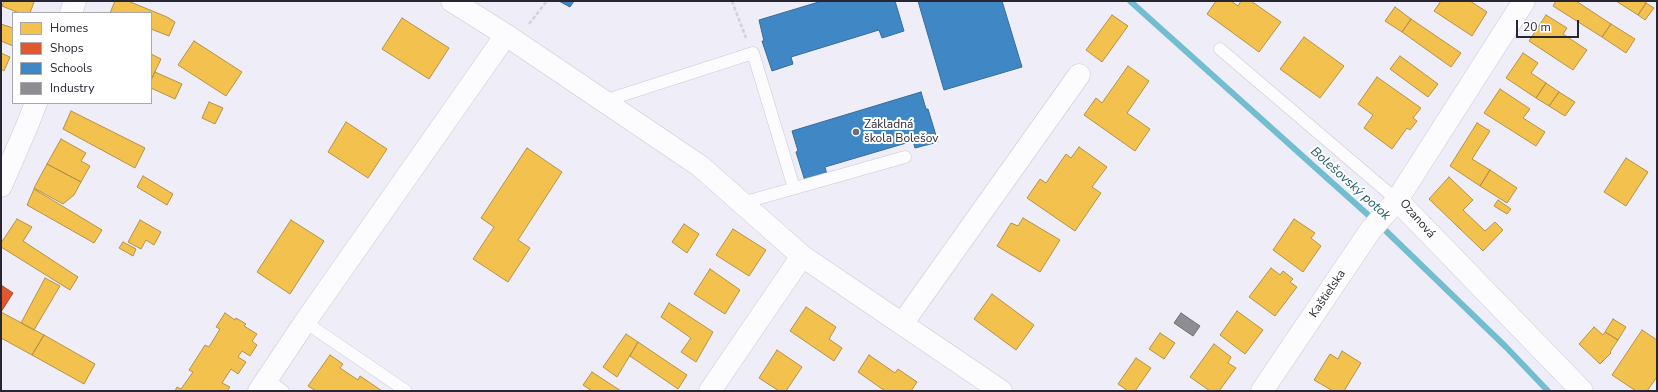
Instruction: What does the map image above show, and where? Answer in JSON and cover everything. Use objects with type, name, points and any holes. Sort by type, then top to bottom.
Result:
[{"type":"street","points":[[71,12],[75,1]]},
{"type":"street","points":[[452,1],[515,32],[604,101],[700,166],[802,256],[1002,391]]},
{"type":"street","name":"Ozanová","points":[[1524,1],[1397,200],[1582,391]]},
{"type":"street","points":[[270,387],[305,322],[515,32]]},
{"type":"street","points":[[902,324],[1079,75]]},
{"type":"street","points":[[1,186],[28,126],[36,104]]},
{"type":"street","name":"Kaštieľska","points":[[1268,389],[1376,224],[1397,200]]},
{"type":"street","points":[[710,391],[802,256]]},
{"type":"lane","points":[[1220,49],[1397,200]]},
{"type":"lane","points":[[604,101],[753,53],[794,188]]},
{"type":"lane","points":[[742,203],[905,157]]},
{"type":"lane","points":[[305,322],[406,391]]},
{"type":"path","points":[[515,32],[547,1]]},
{"type":"path","points":[[732,1],[753,53]]},
{"type":"building: Homes","points":[[4,1],[34,2],[30,12],[17,12],[2,6]]},
{"type":"building: Homes","points":[[115,1],[128,1],[167,17],[175,22],[169,36],[152,29],[152,12],[110,12]]},
{"type":"building: Homes","points":[[1216,1],[1231,1],[1238,6],[1241,1],[1251,1],[1281,22],[1259,52],[1207,14]]},
{"type":"building: Homes","points":[[1441,1],[1470,1],[1487,12],[1472,36],[1434,11]]},
{"type":"building: Homes","points":[[1556,1],[1576,1],[1611,24],[1602,37],[1553,6]]},
{"type":"building: Homes","points":[[1616,1],[1643,1],[1646,3],[1638,15]]},
{"type":"building: Homes","points":[[1646,3],[1654,8],[1645,20],[1638,15]]},
{"type":"building: Homes","points":[[1395,7],[1411,19],[1402,32],[1385,21]]},
{"type":"building: Homes","points":[[1112,15],[1128,26],[1102,62],[1086,50]]},
{"type":"building: Homes","points":[[1546,15],[1567,28],[1563,34],[1587,50],[1573,70],[1529,41]]},
{"type":"building: Homes","points":[[402,18],[449,48],[429,79],[382,49]]},
{"type":"building: Homes","points":[[1411,19],[1461,53],[1451,67],[1402,32]]},
{"type":"building: Homes","points":[[1,24],[12,28],[12,46],[1,41]]},
{"type":"building: Homes","points":[[1611,24],[1635,39],[1626,53],[1602,37]]},
{"type":"building: Homes","points":[[1304,37],[1344,66],[1320,98],[1280,69]]},
{"type":"building: Homes","points":[[194,41],[242,72],[226,96],[178,65]]},
{"type":"building: Homes","points":[[1,53],[10,57],[4,71],[1,69]]},
{"type":"building: Homes","points":[[1523,53],[1538,63],[1531,73],[1546,83],[1536,98],[1506,78]]},
{"type":"building: Homes","points":[[152,54],[161,59],[152,78]]},
{"type":"building: Homes","points":[[1400,56],[1438,84],[1428,97],[1390,69]]},
{"type":"building: Homes","points":[[1128,66],[1149,81],[1127,113],[1150,129],[1135,151],[1084,115],[1096,98],[1102,103]]},
{"type":"building: Homes","points":[[155,72],[182,84],[175,99],[152,88],[152,78]]},
{"type":"building: Homes","points":[[1377,77],[1421,108],[1413,118],[1417,121],[1410,130],[1407,128],[1392,149],[1364,128],[1373,115],[1358,104]]},
{"type":"building: Homes","points":[[1546,83],[1559,92],[1549,106],[1536,98]]},
{"type":"building: Homes","points":[[1500,89],[1530,109],[1523,118],[1545,132],[1536,146],[1484,113]]},
{"type":"building: Homes","points":[[1559,92],[1575,102],[1565,116],[1549,106]]},
{"type":"building: Homes","points":[[209,102],[223,108],[215,124],[202,118]]},
{"type":"building: Homes","points":[[71,111],[145,148],[135,168],[63,129]]},
{"type":"building: Homes","points":[[346,122],[387,149],[368,178],[328,152]]},
{"type":"building: Homes","points":[[1477,123],[1490,131],[1472,159],[1490,170],[1480,186],[1450,166]]},
{"type":"building: Homes","points":[[61,139],[86,153],[81,161],[90,166],[81,182],[47,164]]},
{"type":"building: Homes","points":[[1079,147],[1107,167],[1092,187],[1101,193],[1075,231],[1027,198],[1040,179],[1046,183],[1066,154],[1071,158]]},
{"type":"building: Homes","points":[[527,148],[562,172],[518,240],[530,248],[508,282],[473,259],[494,227],[481,218]]},
{"type":"building: Homes","points":[[1626,158],[1648,172],[1626,206],[1604,192]]},
{"type":"building: Homes","points":[[47,164],[81,182],[74,195],[63,204],[34,188]]},
{"type":"building: Homes","points":[[1490,170],[1517,188],[1507,203],[1480,186]]},
{"type":"building: Homes","points":[[143,176],[173,194],[167,205],[137,187]]},
{"type":"building: Homes","points":[[1449,177],[1473,200],[1463,210],[1485,231],[1495,222],[1503,230],[1483,251],[1429,199]]},
{"type":"building: Homes","points":[[34,189],[102,230],[94,243],[27,205]]},
{"type":"building: Homes","points":[[1498,200],[1511,209],[1507,214],[1494,206]]},
{"type":"building: Homes","points":[[1023,218],[1060,240],[1040,272],[997,246],[1011,223],[1018,226]]},
{"type":"building: Homes","points":[[17,219],[32,227],[23,241],[78,277],[70,290],[1,247],[1,243]]},
{"type":"building: Homes","points":[[1294,219],[1315,233],[1311,238],[1321,246],[1303,272],[1273,250]]},
{"type":"building: Homes","points":[[140,220],[161,232],[154,245],[146,240],[141,249],[128,242]]},
{"type":"building: Homes","points":[[291,220],[324,241],[290,294],[257,272]]},
{"type":"building: Homes","points":[[684,224],[699,234],[687,253],[672,242]]},
{"type":"building: Homes","points":[[733,229],[766,250],[749,276],[716,255]]},
{"type":"building: Homes","points":[[123,242],[136,249],[133,256],[119,248]]},
{"type":"building: Homes","points":[[1271,268],[1280,275],[1283,271],[1293,279],[1290,282],[1297,287],[1275,316],[1249,297]]},
{"type":"building: Homes","points":[[710,269],[740,290],[725,314],[694,294]]},
{"type":"building: Homes","points":[[45,278],[60,286],[34,330],[21,323]]},
{"type":"building: Homes","points":[[992,294],[1034,325],[1016,350],[974,319]]},
{"type":"building: Homes","points":[[669,303],[713,332],[696,362],[681,352],[691,338],[661,317]]},
{"type":"building: Homes","points":[[806,307],[836,327],[829,339],[842,348],[834,361],[790,331]]},
{"type":"building: Homes","points":[[1237,311],[1263,330],[1245,354],[1220,335]]},
{"type":"building: Homes","points":[[1,312],[44,335],[32,355],[1,338]]},
{"type":"building: Homes","points":[[225,313],[235,320],[236,318],[246,324],[244,326],[257,334],[252,341],[257,345],[250,356],[242,351],[238,357],[246,362],[238,374],[231,369],[222,383],[230,387],[227,391],[175,391],[177,387],[181,389],[193,372],[189,370],[205,345],[209,347],[220,329],[216,327]]},
{"type":"building: Homes","points":[[1613,319],[1626,327],[1618,340],[1605,332]]},
{"type":"building: Homes","points":[[1594,327],[1603,335],[1605,332],[1618,340],[1610,352],[1611,353],[1600,364],[1579,344]]},
{"type":"building: Homes","points":[[1642,330],[1657,340],[1657,377],[1647,391],[1636,391],[1612,375]]},
{"type":"building: Homes","points":[[1160,333],[1175,343],[1164,359],[1149,349]]},
{"type":"building: Homes","points":[[626,334],[638,342],[617,377],[603,367]]},
{"type":"building: Homes","points":[[44,335],[95,364],[84,384],[32,355]]},
{"type":"building: Homes","points":[[638,342],[687,375],[678,389],[630,356]]},
{"type":"building: Homes","points":[[1214,344],[1231,357],[1228,363],[1236,368],[1219,391],[1210,391],[1190,377]]},
{"type":"building: Homes","points":[[777,350],[802,367],[786,391],[779,391],[759,378]]},
{"type":"building: Homes","points":[[1342,351],[1361,363],[1344,391],[1333,391],[1314,380],[1330,354],[1338,359]]},
{"type":"building: Homes","points":[[330,355],[343,364],[340,368],[358,380],[360,376],[382,391],[316,391],[308,386]]},
{"type":"building: Homes","points":[[869,355],[895,373],[898,369],[917,382],[911,391],[885,391],[858,372]]},
{"type":"building: Homes","points":[[1136,358],[1151,368],[1135,391],[1128,391],[1118,384]]},
{"type":"building: Homes","points":[[592,372],[621,391],[592,391],[583,385]]},
{"type":"building: Shops","points":[[1,285],[13,293],[1,312]]},
{"type":"building: Schools","points":[[559,1],[574,1],[570,7]]},
{"type":"building: Schools","points":[[822,1],[895,1],[904,31],[882,38],[879,30],[791,57],[793,64],[772,71],[762,41],[764,41],[759,20]]},
{"type":"building: Schools","points":[[918,1],[1002,1],[1022,67],[944,90]]},
{"type":"building: Schools","points":[[921,92],[938,142],[915,148],[913,141],[825,167],[827,175],[805,181],[796,152],[798,151],[792,131]]},
{"type":"building: Industry","points":[[1181,313],[1200,326],[1193,336],[1174,323]]},
{"type":"waterway","name":"Bolešovský potok","points":[[1130,1],[1386,231],[1506,347],[1548,391]]},
{"type":"place","name":"Základná škola Bolešov","points":[[856,132]]}]
